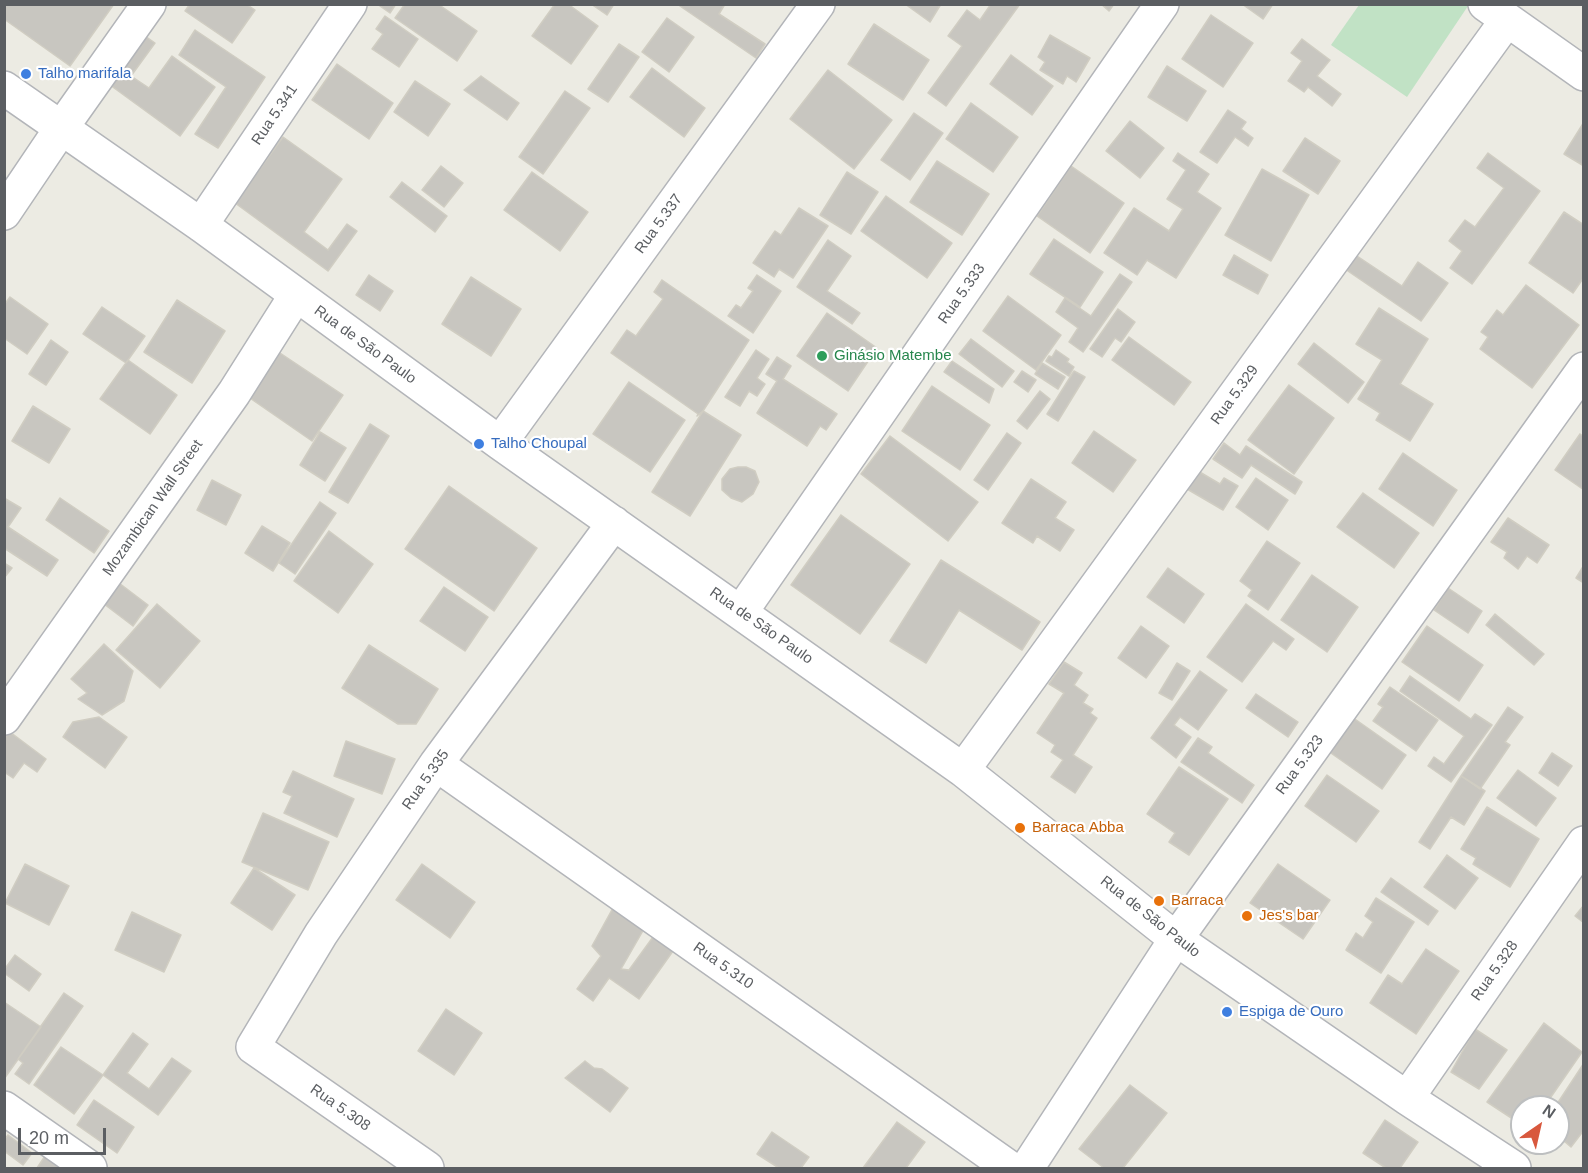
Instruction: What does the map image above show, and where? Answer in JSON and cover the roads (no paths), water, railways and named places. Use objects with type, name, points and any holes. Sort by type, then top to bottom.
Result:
[{"type":"street","points":[[4,213],[149,4]]},
{"type":"street","name":"Rua 5.341","points":[[201,225],[350,4]]},
{"type":"street","name":"Rua 5.337","points":[[500,443],[818,4]]},
{"type":"street","name":"Rua 5.333","points":[[741,612],[1162,4]]},
{"type":"street","points":[[1496,12],[1584,74]]},
{"type":"street","name":"Rua 5.329","points":[[963,770],[1496,12]]},
{"type":"street","name":"Rua de São Paulo","points":[[4,88],[201,225],[500,443],[963,770],[1176,939],[1407,1098],[1514,1168]]},
{"type":"street","name":"Mozambican Wall Street","points":[[4,718],[234,393],[296,295]]},
{"type":"street","name":"Rua 5.323","points":[[1027,1168],[1176,939],[1584,369]]},
{"type":"street","name":"Rua 5.335","points":[[253,1047],[321,934],[436,764],[614,523]]},
{"type":"street","name":"Rua 5.310","points":[[436,764],[1010,1168]]},
{"type":"street","name":"Rua 5.328","points":[[1407,1098],[1584,843]]},
{"type":"street","name":"Rua 5.308","points":[[253,1047],[428,1168]]},
{"type":"street","points":[[4,1108],[90,1168]]},
{"type":"place","name":"Talho marifala","points":[[26,74]]},
{"type":"place","name":"Ginásio Matembe","points":[[822,356]]},
{"type":"place","name":"Talho Choupal","points":[[479,444]]},
{"type":"place","name":"Barraca Abba","points":[[1020,828]]},
{"type":"place","name":"Barraca","points":[[1159,901]]},
{"type":"place","name":"Jes's bar","points":[[1247,916]]},
{"type":"place","name":"Espiga de Ouro","points":[[1227,1012]]}]
